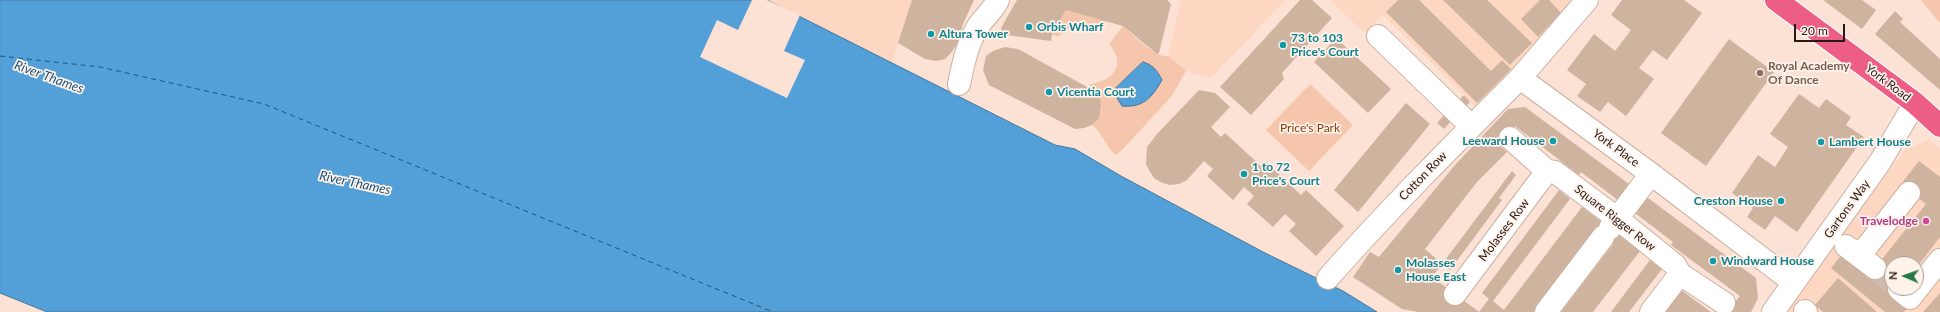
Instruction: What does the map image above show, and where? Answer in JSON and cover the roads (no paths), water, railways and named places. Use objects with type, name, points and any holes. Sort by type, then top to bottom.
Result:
[{"type":"highway","name":"York Road","points":[[1776,0],[1915,102],[1940,126]]},
{"type":"street","points":[[959,84],[964,61],[978,28],[998,0]]},
{"type":"street","points":[[1520,78],[1578,3]]},
{"type":"street","points":[[1378,36],[1471,126]]},
{"type":"street","name":"Cotton Row","points":[[1328,278],[1368,233],[1471,126],[1520,78]]},
{"type":"street","name":"York Place","points":[[1520,78],[1651,174],[1793,282]]},
{"type":"street","name":"Gartons Way","points":[[1773,312],[1880,162],[1915,102]]},
{"type":"street","name":"Square Rigger Row","points":[[1510,138],[1551,172],[1610,228],[1677,269],[1724,303]]},
{"type":"street","name":"Molasses Row","points":[[1455,294],[1551,172]]},
{"type":"street","points":[[1546,312],[1651,174]]},
{"type":"street","points":[[1854,252],[1865,249],[1909,193]]},
{"type":"street","points":[[1830,234],[1875,268]]},
{"type":"street","points":[[1924,280],[1940,260]]},
{"type":"street","points":[[1651,312],[1677,269]]},
{"type":"water","name":"River Thames","points":[[0,0],[767,0],[1055,145],[1075,149],[1121,176],[1265,253],[1343,291],[1377,312],[47,312],[0,293]]},
{"type":"water","points":[[1143,62],[1154,68],[1162,80],[1155,92],[1142,103],[1122,106],[1117,98],[1115,89]]},
{"type":"tunnel","points":[[1875,268],[1884,276]]},
{"type":"place","name":"Orbis Wharf","points":[[1029,27]]},
{"type":"place","name":"Altura Tower","points":[[931,34]]},
{"type":"place","name":"73 to 103 Price's Court","points":[[1283,45]]},
{"type":"place","name":"Royal Academy Of Dance","points":[[1760,73]]},
{"type":"place","name":"Vicentia Court","points":[[1049,92]]},
{"type":"place","name":"Leeward House","points":[[1553,141]]},
{"type":"place","name":"Lambert House","points":[[1821,142]]},
{"type":"place","name":"1 to 72 Price's Court","points":[[1244,174]]},
{"type":"place","name":"Creston House","points":[[1781,201]]},
{"type":"place","name":"Travelodge","points":[[1926,221]]},
{"type":"place","name":"Windward House","points":[[1713,261]]},
{"type":"place","name":"Molasses House East","points":[[1398,270]]},
{"type":"park label","name":"Price's Park","points":[[1310,128]]}]
